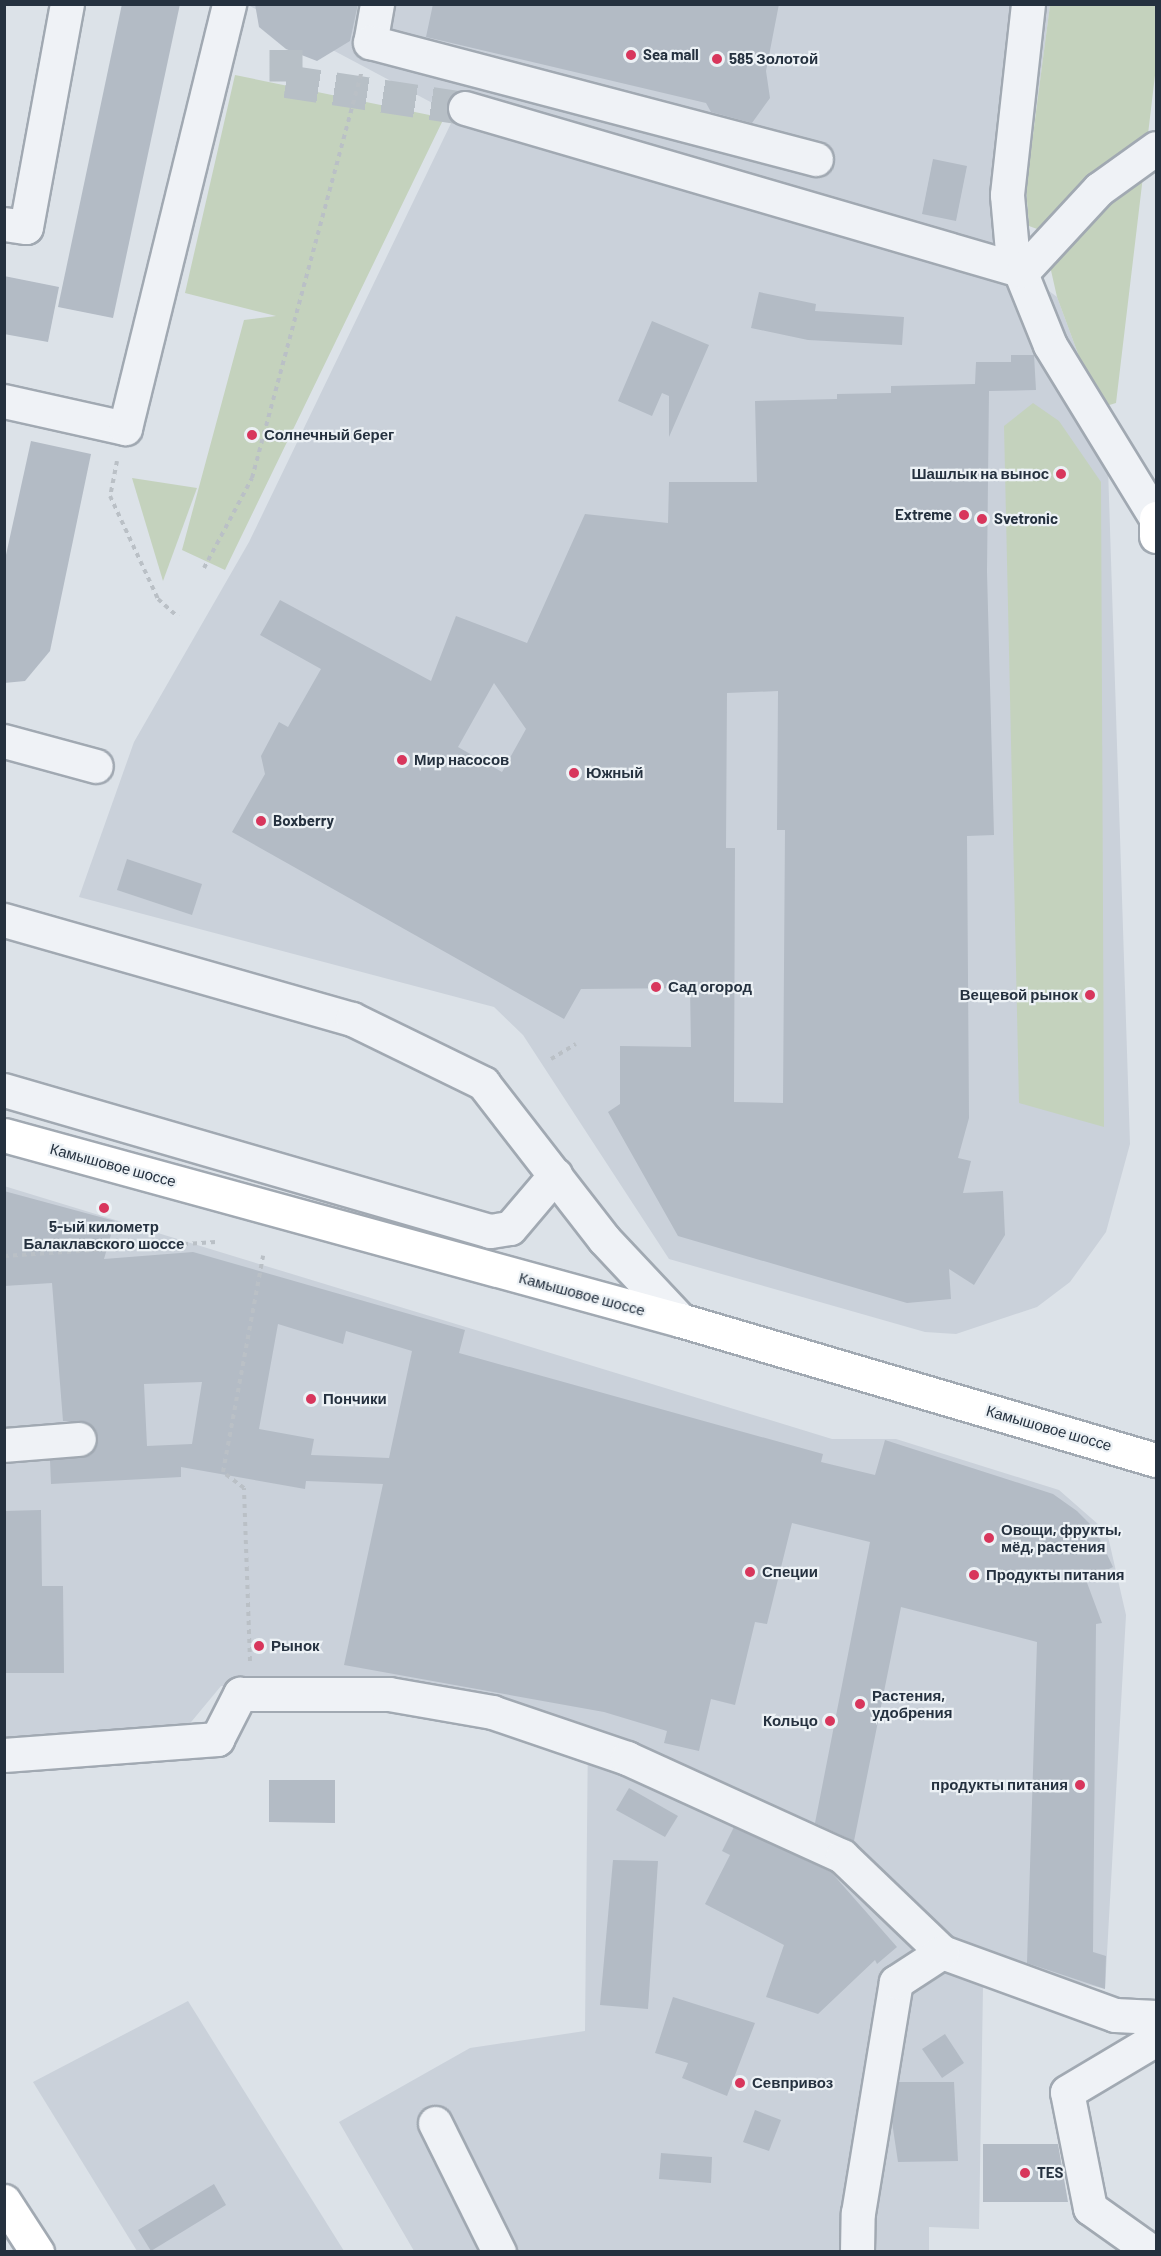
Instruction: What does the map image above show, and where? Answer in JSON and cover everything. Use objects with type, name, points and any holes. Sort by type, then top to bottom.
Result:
[{"type":"main road","points":[[1156,518],[1156,536]]},
{"type":"main road","name":"Камышовое шоссе","points":[[4,1136],[680,1320],[1156,1460]]},
{"type":"main road","points":[[4,2201],[37,2252]]},
{"type":"lane","points":[[4,224],[26,227],[67,4]]},
{"type":"lane","points":[[5,402],[125,428],[229,4]]},
{"type":"lane","points":[[377,4],[369,42],[816,159]]},
{"type":"lane","points":[[1028,4],[1007,195],[1012,251],[1023,271],[1050,345],[1156,518]]},
{"type":"lane","points":[[465,108],[1023,271]]},
{"type":"lane","points":[[1023,271],[1099,189],[1156,148]]},
{"type":"lane","points":[[4,741],[96,766]]},
{"type":"lane","points":[[4,920],[352,1019],[483,1083],[604,1239],[680,1320]]},
{"type":"lane","points":[[4,1090],[490,1231],[510,1228],[555,1175]]},
{"type":"lane","points":[[4,1445],[79,1438]]},
{"type":"lane","points":[[4,1755],[217,1739],[240,1694],[412,1698],[492,1712],[627,1758],[842,1856],[942,1952],[1115,2015],[1156,2017]]},
{"type":"lane","points":[[857,2252],[858,2213],[896,1982],[942,1952]]},
{"type":"lane","points":[[1152,2252],[1090,2208],[1067,2092],[1156,2039]]},
{"type":"lane","points":[[435,2123],[499,2252]]},
{"type":"path","points":[[204,568],[252,478],[359,81]]},
{"type":"path","points":[[125,428],[110,496],[158,599],[178,617]]},
{"type":"path","points":[[551,1059],[576,1044]]},
{"type":"path","points":[[4,1256],[216,1242]]},
{"type":"path","points":[[251,1694],[244,1488],[223,1472],[263,1256]]},
{"type":"shaded area","points":[[248,5],[1050,5],[1026,188],[1029,226],[1014,226],[994,249],[1057,297],[1094,397],[1106,406],[1130,1144],[1106,1232],[1070,1282],[1037,1307],[956,1334],[925,1332],[669,1259],[523,1035],[494,1007],[79,897],[134,742],[249,542],[455,115]]},
{"type":"shaded area","name":"Кольцо","points":[[4,1186],[832,1439],[896,1439],[1059,1490],[1107,1532],[1126,1615],[1105,1989],[1002,1963],[983,1988],[979,2229],[929,2227],[929,2252],[414,2251],[339,2122],[470,2048],[585,2031],[588,1730],[221,1686],[182,1733],[5,1741]]},
{"type":"shaded area","points":[[188,2001],[344,2251],[137,2251],[33,2082]]},
{"type":"green space","points":[[1050,5],[1156,5],[1156,67],[1116,403],[1106,406],[1094,397],[1057,297],[1050,266],[1057,247],[1048,233],[1029,226],[1026,188]]},
{"type":"green space","name":"Солнечный берег","points":[[235,75],[444,118],[225,570],[182,550],[244,320],[276,316],[185,293]]},
{"type":"green space","points":[[1033,403],[1059,421],[1101,482],[1104,1127],[1019,1103],[1004,426]]},
{"type":"green space","points":[[132,478],[197,488],[163,581]]},
{"type":"building","points":[[122,4],[180,4],[113,318],[58,307]]},
{"type":"building","points":[[255,4],[358,4],[350,41],[317,61],[286,49],[259,27]]},
{"type":"building","name":"Sea mall","points":[[433,4],[779,4],[766,71],[770,98],[752,123],[711,112],[706,103],[426,37]]},
{"type":"building","points":[[933,159],[967,166],[956,221],[922,214]]},
{"type":"building","points":[[4,276],[59,287],[48,342],[4,334]]},
{"type":"building","points":[[759,292],[816,304],[815,311],[904,317],[902,345],[808,340],[751,328]]},
{"type":"building","points":[[652,321],[709,345],[669,437],[669,396],[662,393],[652,416],[618,401]]},
{"type":"building","name":"Южный","points":[[1011,355],[1034,355],[1036,390],[989,391],[987,572],[994,835],[967,836],[969,1118],[958,1158],[971,1161],[963,1193],[1003,1191],[1005,1235],[974,1285],[949,1269],[951,1299],[907,1303],[678,1236],[608,1112],[620,1104],[620,1046],[691,1047],[690,988],[581,989],[564,1019],[232,832],[265,774],[261,756],[279,722],[288,727],[321,669],[260,635],[280,600],[431,681],[456,616],[527,643],[585,514],[668,523],[669,482],[757,482],[755,401],[837,399],[837,394],[891,393],[891,386],[975,384],[976,362],[1011,362]],"holes":[[[494,683],[526,729],[502,772],[458,747]],[[778,691],[777,830],[785,830],[783,1103],[734,1102],[735,848],[726,848],[727,693]]]},
{"type":"building","points":[[31,441],[91,454],[50,651],[25,681],[4,683],[4,564]]},
{"type":"building","points":[[127,859],[202,884],[192,915],[117,890]]},
{"type":"building","points":[[4,1191],[115,1221],[104,1259],[193,1252],[465,1330],[459,1353],[823,1454],[821,1462],[875,1475],[885,1440],[1053,1494],[1077,1511],[1095,1529],[1113,1567],[1086,1580],[1102,1623],[1096,1624],[1093,1952],[1106,1956],[1105,1989],[1027,1963],[1037,1642],[901,1607],[854,1841],[815,1823],[870,1542],[792,1523],[767,1624],[755,1622],[735,1705],[711,1699],[699,1751],[664,1743],[667,1731],[604,1712],[344,1665],[383,1484],[306,1481],[305,1489],[181,1467],[181,1477],[51,1484],[50,1460],[89,1455],[98,1437],[86,1422],[63,1421],[52,1283],[4,1286]],"holes":[[[278,1324],[343,1344],[346,1331],[412,1351],[389,1458],[311,1455],[314,1439],[259,1429]],[[202,1382],[192,1444],[147,1446],[144,1384]]]},
{"type":"building","points":[[41,1510],[42,1586],[63,1586],[64,1673],[4,1673],[4,1511]]},
{"type":"building","points":[[269,1780],[335,1780],[335,1823],[269,1822]]},
{"type":"building","points":[[629,1788],[678,1816],[665,1837],[616,1810]]},
{"type":"building","points":[[734,1827],[831,1872],[897,1947],[877,1964],[875,1960],[818,2014],[766,1997],[784,1945],[705,1904],[730,1855],[722,1851]]},
{"type":"building","points":[[613,1860],[658,1861],[648,2009],[600,2005]]},
{"type":"building","points":[[673,1997],[755,2023],[727,2096],[682,2078],[688,2063],[655,2053]]},
{"type":"building","points":[[945,2034],[964,2063],[942,2078],[922,2049]]},
{"type":"building","points":[[899,2082],[954,2082],[958,2161],[898,2162],[892,2122]]},
{"type":"building","points":[[755,2110],[781,2120],[769,2151],[743,2142]]},
{"type":"building","name":"TES","points":[[983,2144],[1058,2144],[1068,2202],[983,2202]]},
{"type":"building","points":[[661,2153],[712,2157],[711,2183],[659,2179]]},
{"type":"building","points":[[214,2184],[226,2205],[151,2251],[138,2230]]},
{"type":"tunnel","points":[[286,49],[286,81],[465,108]]},
{"type":"place","name":"Sea mall","points":[[631,55]]},
{"type":"place","name":"585 Золотой","points":[[717,59]]},
{"type":"place","name":"Солнечный берег","points":[[252,435]]},
{"type":"place","name":"Шашлык на вынос","points":[[1061,474]]},
{"type":"place","name":"Extreme","points":[[964,515]]},
{"type":"place","name":"Svetronic","points":[[982,519]]},
{"type":"place","name":"Мир насосов","points":[[402,760]]},
{"type":"place","name":"Южный","points":[[574,773]]},
{"type":"place","name":"Boxberry","points":[[261,821]]},
{"type":"place","name":"Сад огород","points":[[656,987]]},
{"type":"place","name":"Вещевой рынок","points":[[1090,995]]},
{"type":"place","name":"5-ый километр Балаклавского шоссе","points":[[104,1208]]},
{"type":"place","name":"Пончики","points":[[311,1399]]},
{"type":"place","name":"Овощи, фрукты, мёд, растения","points":[[989,1538]]},
{"type":"place","name":"Специи","points":[[750,1572]]},
{"type":"place","name":"Продукты питания","points":[[974,1575]]},
{"type":"place","name":"Рынок","points":[[259,1646]]},
{"type":"place","name":"Растения, удобрения","points":[[860,1704]]},
{"type":"place","name":"Кольцо","points":[[830,1721]]},
{"type":"place","name":"продукты питания","points":[[1080,1785]]},
{"type":"place","name":"Севпривоз","points":[[740,2083]]},
{"type":"place","name":"TES","points":[[1025,2173]]}]
